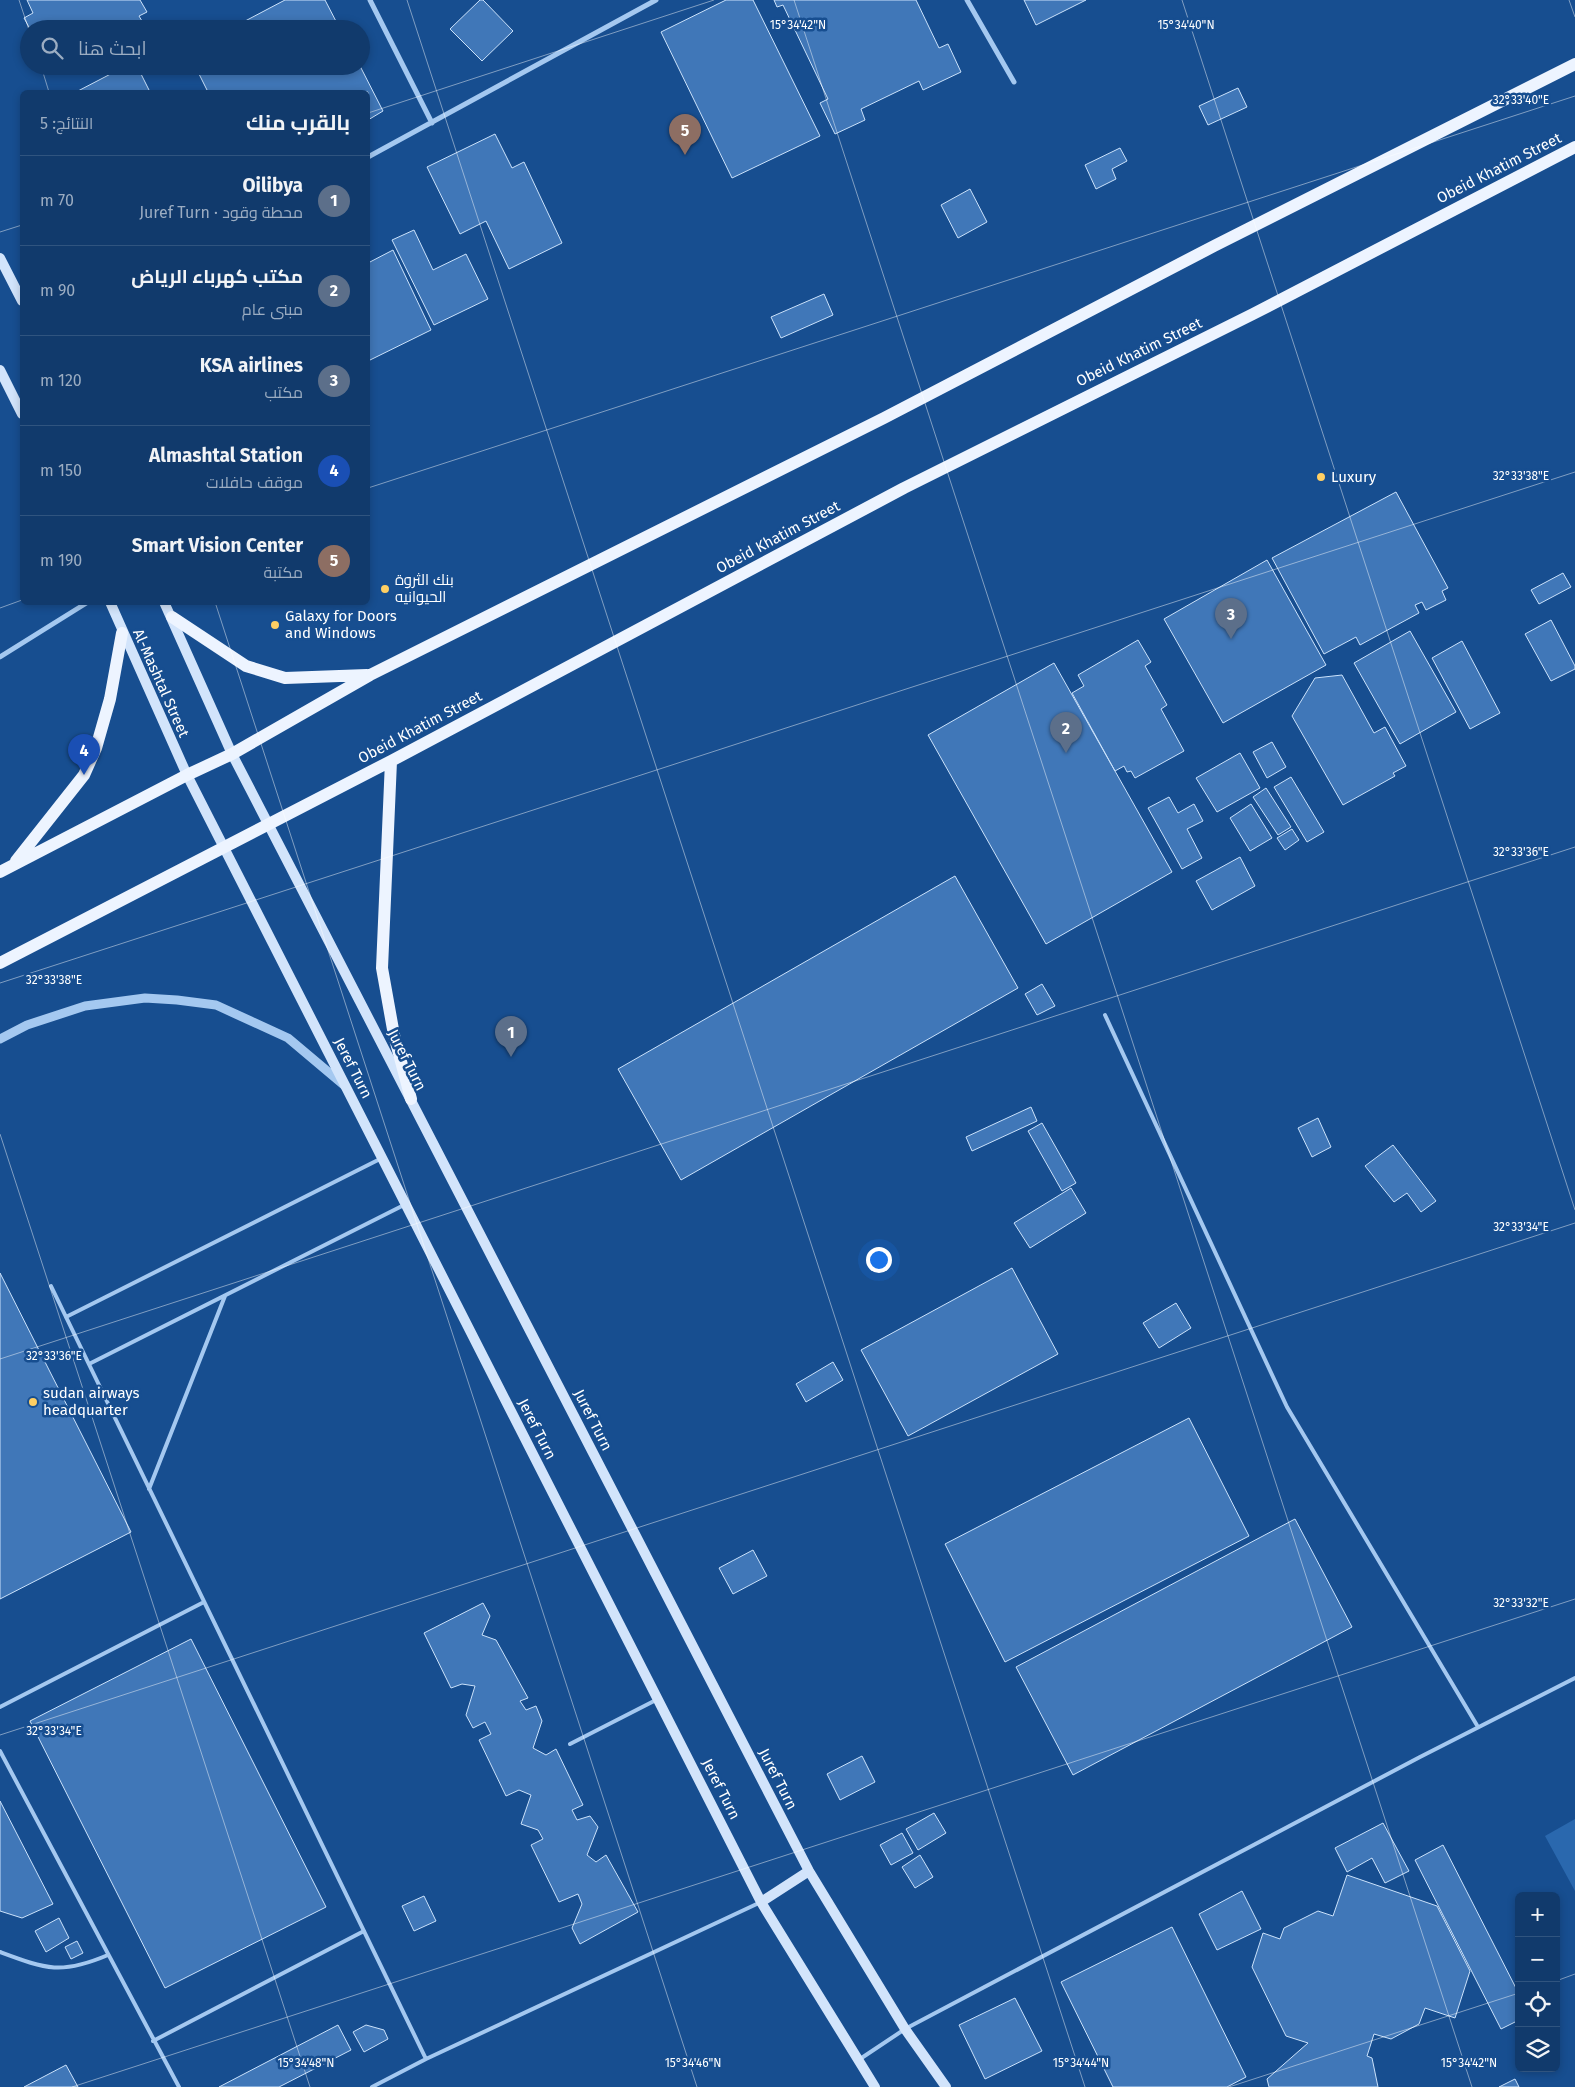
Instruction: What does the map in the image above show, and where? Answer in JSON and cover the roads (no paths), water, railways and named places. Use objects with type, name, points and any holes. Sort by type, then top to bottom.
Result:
[{"type":"main road","points":[[0,872],[187,775],[232,754],[370,675],[884,418],[1214,246],[1575,64]]},
{"type":"main road","name":"Obeid Khatim Street","points":[[0,963],[391,761],[904,488],[1253,314],[1575,147]]},
{"type":"main road","points":[[0,258],[20,297]]},
{"type":"main road","points":[[0,370],[20,410]]},
{"type":"main road","name":"Al-Mashtal Street","points":[[111,605],[187,775]]},
{"type":"main road","points":[[166,605],[232,754]]},
{"type":"main road","points":[[172,617],[246,666],[285,678],[370,675]]},
{"type":"main road","points":[[14,864],[84,775],[96,748],[110,699],[122,632]]},
{"type":"main road","name":"Juref Turn","points":[[232,754],[809,1871],[906,2029],[946,2087]]},
{"type":"main road","points":[[391,761],[382,968],[394,1035],[411,1099]]},
{"type":"main road","name":"Jeref Turn","points":[[187,775],[761,1902],[875,2087]]},
{"type":"main road","points":[[761,1902],[809,1871]]},
{"type":"street","points":[[370,0],[432,123]]},
{"type":"street","points":[[370,156],[656,0]]},
{"type":"street","points":[[967,0],[1014,82]]},
{"type":"street","points":[[0,657],[83,605]]},
{"type":"street","points":[[0,1039],[27,1025],[85,1006],[145,998],[177,1000],[216,1006],[288,1038],[346,1087]]},
{"type":"lane","points":[[1105,1015],[1287,1407],[1478,1727]]},
{"type":"lane","points":[[66,1318],[382,1158]]},
{"type":"lane","points":[[89,1364],[406,1204]]},
{"type":"lane","points":[[51,1286],[426,2059]]},
{"type":"lane","points":[[150,1489],[225,1296]]},
{"type":"lane","points":[[0,1707],[204,1602]]},
{"type":"lane","points":[[858,2060],[906,2029],[1478,1727],[1575,1678]]},
{"type":"lane","points":[[570,1744],[658,1699]]},
{"type":"lane","points":[[0,1751],[179,2087]]},
{"type":"lane","points":[[372,2087],[426,2059],[761,1902]]},
{"type":"lane","points":[[153,2041],[364,1931]]},
{"type":"lane","points":[[0,1952],[46,1968],[67,1968],[86,1964],[108,1955]]},
{"type":"place","name":"Smart Vision Center","points":[[685,155]]},
{"type":"place","name":"Luxury","points":[[1321,477]]},
{"type":"place","name":"بنك الثروة الحيوانيه","points":[[385,589]]},
{"type":"place","name":"Galaxy for Doors and Windows","points":[[275,625]]},
{"type":"place","name":"KSA airlines","points":[[1231,639]]},
{"type":"place","name":"مكتب كهرباء الرياض","points":[[1066,753]]},
{"type":"place","name":"Almashtal Station","points":[[84,775]]},
{"type":"place","name":"Oilibya","points":[[511,1057]]},
{"type":"place","name":"sudan airways headquarter","points":[[33,1402]]}]
